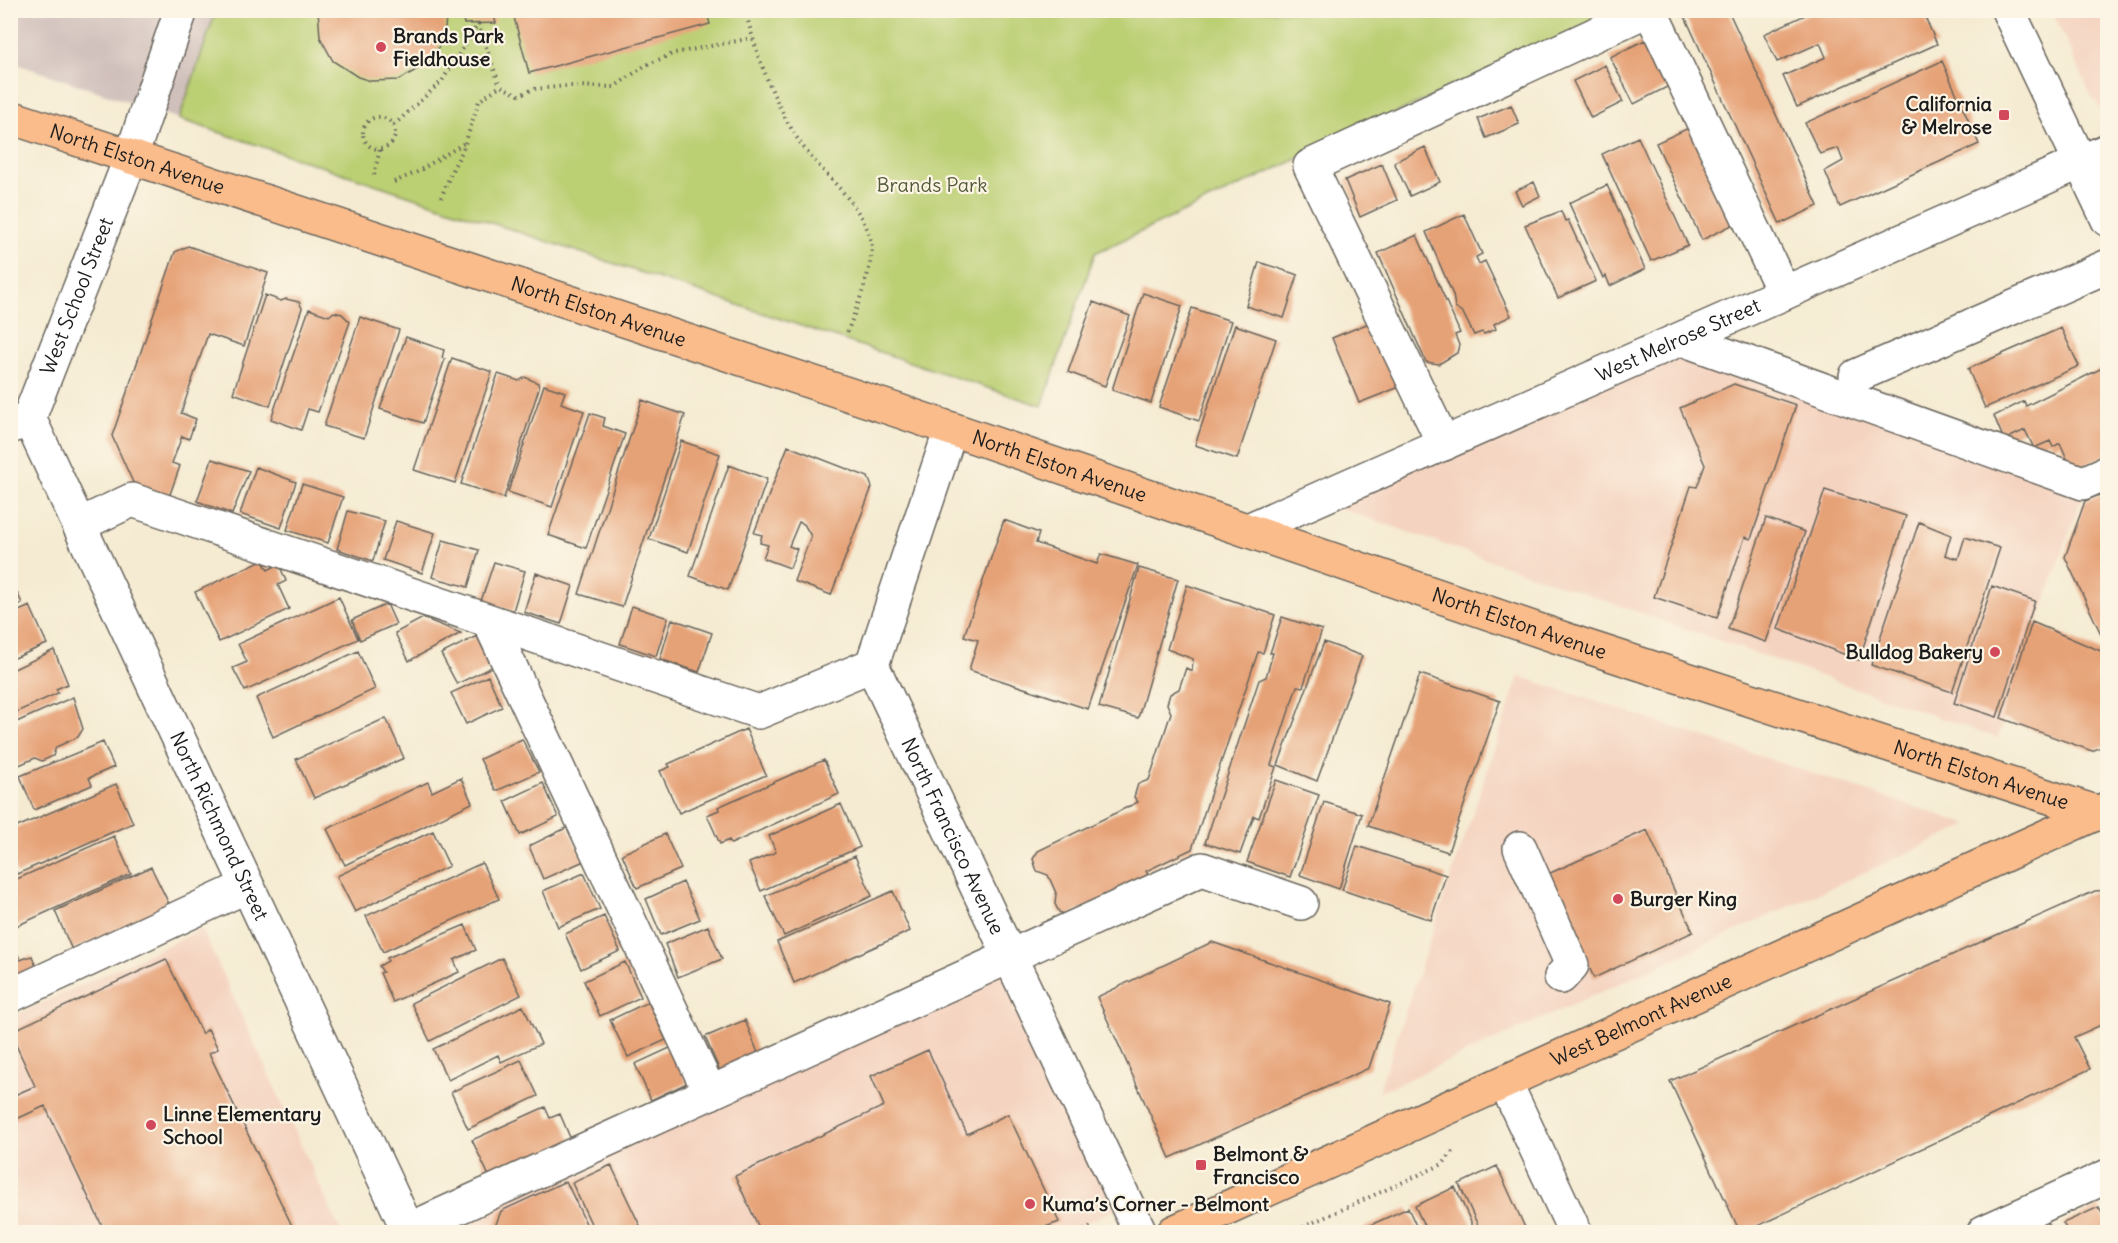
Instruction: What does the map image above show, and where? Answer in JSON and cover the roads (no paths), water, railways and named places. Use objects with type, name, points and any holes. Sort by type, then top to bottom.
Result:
[{"type":"main road","name":"North Elston Avenue","points":[[10,117],[951,429],[1595,650],[2104,813]]},
{"type":"main road","name":"West Belmont Avenue","points":[[1174,1233],[2104,813]]},
{"type":"street","name":"West School Street","points":[[20,422],[131,157],[181,10]]},
{"type":"street","points":[[1444,444],[1310,166],[1649,10],[1784,293]]},
{"type":"street","points":[[2008,10],[2094,156],[2108,220]]},
{"type":"street","name":"West Melrose Street","points":[[1248,530],[2094,156]]},
{"type":"street","points":[[1856,376],[2108,266]]},
{"type":"street","points":[[1682,339],[2083,483],[2108,472]]},
{"type":"street","name":"North Richmond Street","points":[[20,422],[79,525],[407,1232]]},
{"type":"street","points":[[79,525],[132,500],[490,623],[759,712],[872,665],[951,429]]},
{"type":"street","points":[[490,623],[710,1093]]},
{"type":"street","name":"North Francisco Avenue","points":[[872,665],[1140,1233]]},
{"type":"street","points":[[1520,848],[1572,965],[1561,977]]},
{"type":"street","points":[[407,1232],[1202,869],[1301,903]]},
{"type":"street","points":[[10,996],[247,886]]},
{"type":"street","points":[[1505,1082],[1575,1233]]},
{"type":"street","points":[[1984,1233],[2108,1176]]},
{"type":"place","name":"Brands Park Fieldhouse","points":[[381,47]]},
{"type":"place","name":"California & Melrose","points":[[2004,115]]},
{"type":"place","name":"Bulldog Bakery","points":[[1995,652]]},
{"type":"place","name":"Burger King","points":[[1618,899]]},
{"type":"place","name":"Linne Elementary School","points":[[151,1125]]},
{"type":"place","name":"Belmont & Francisco","points":[[1201,1165]]},
{"type":"place","name":"Kuma’s Corner - Belmont","points":[[1030,1204]]},
{"type":"park label","name":"Brands Park","points":[[932,185]]}]
